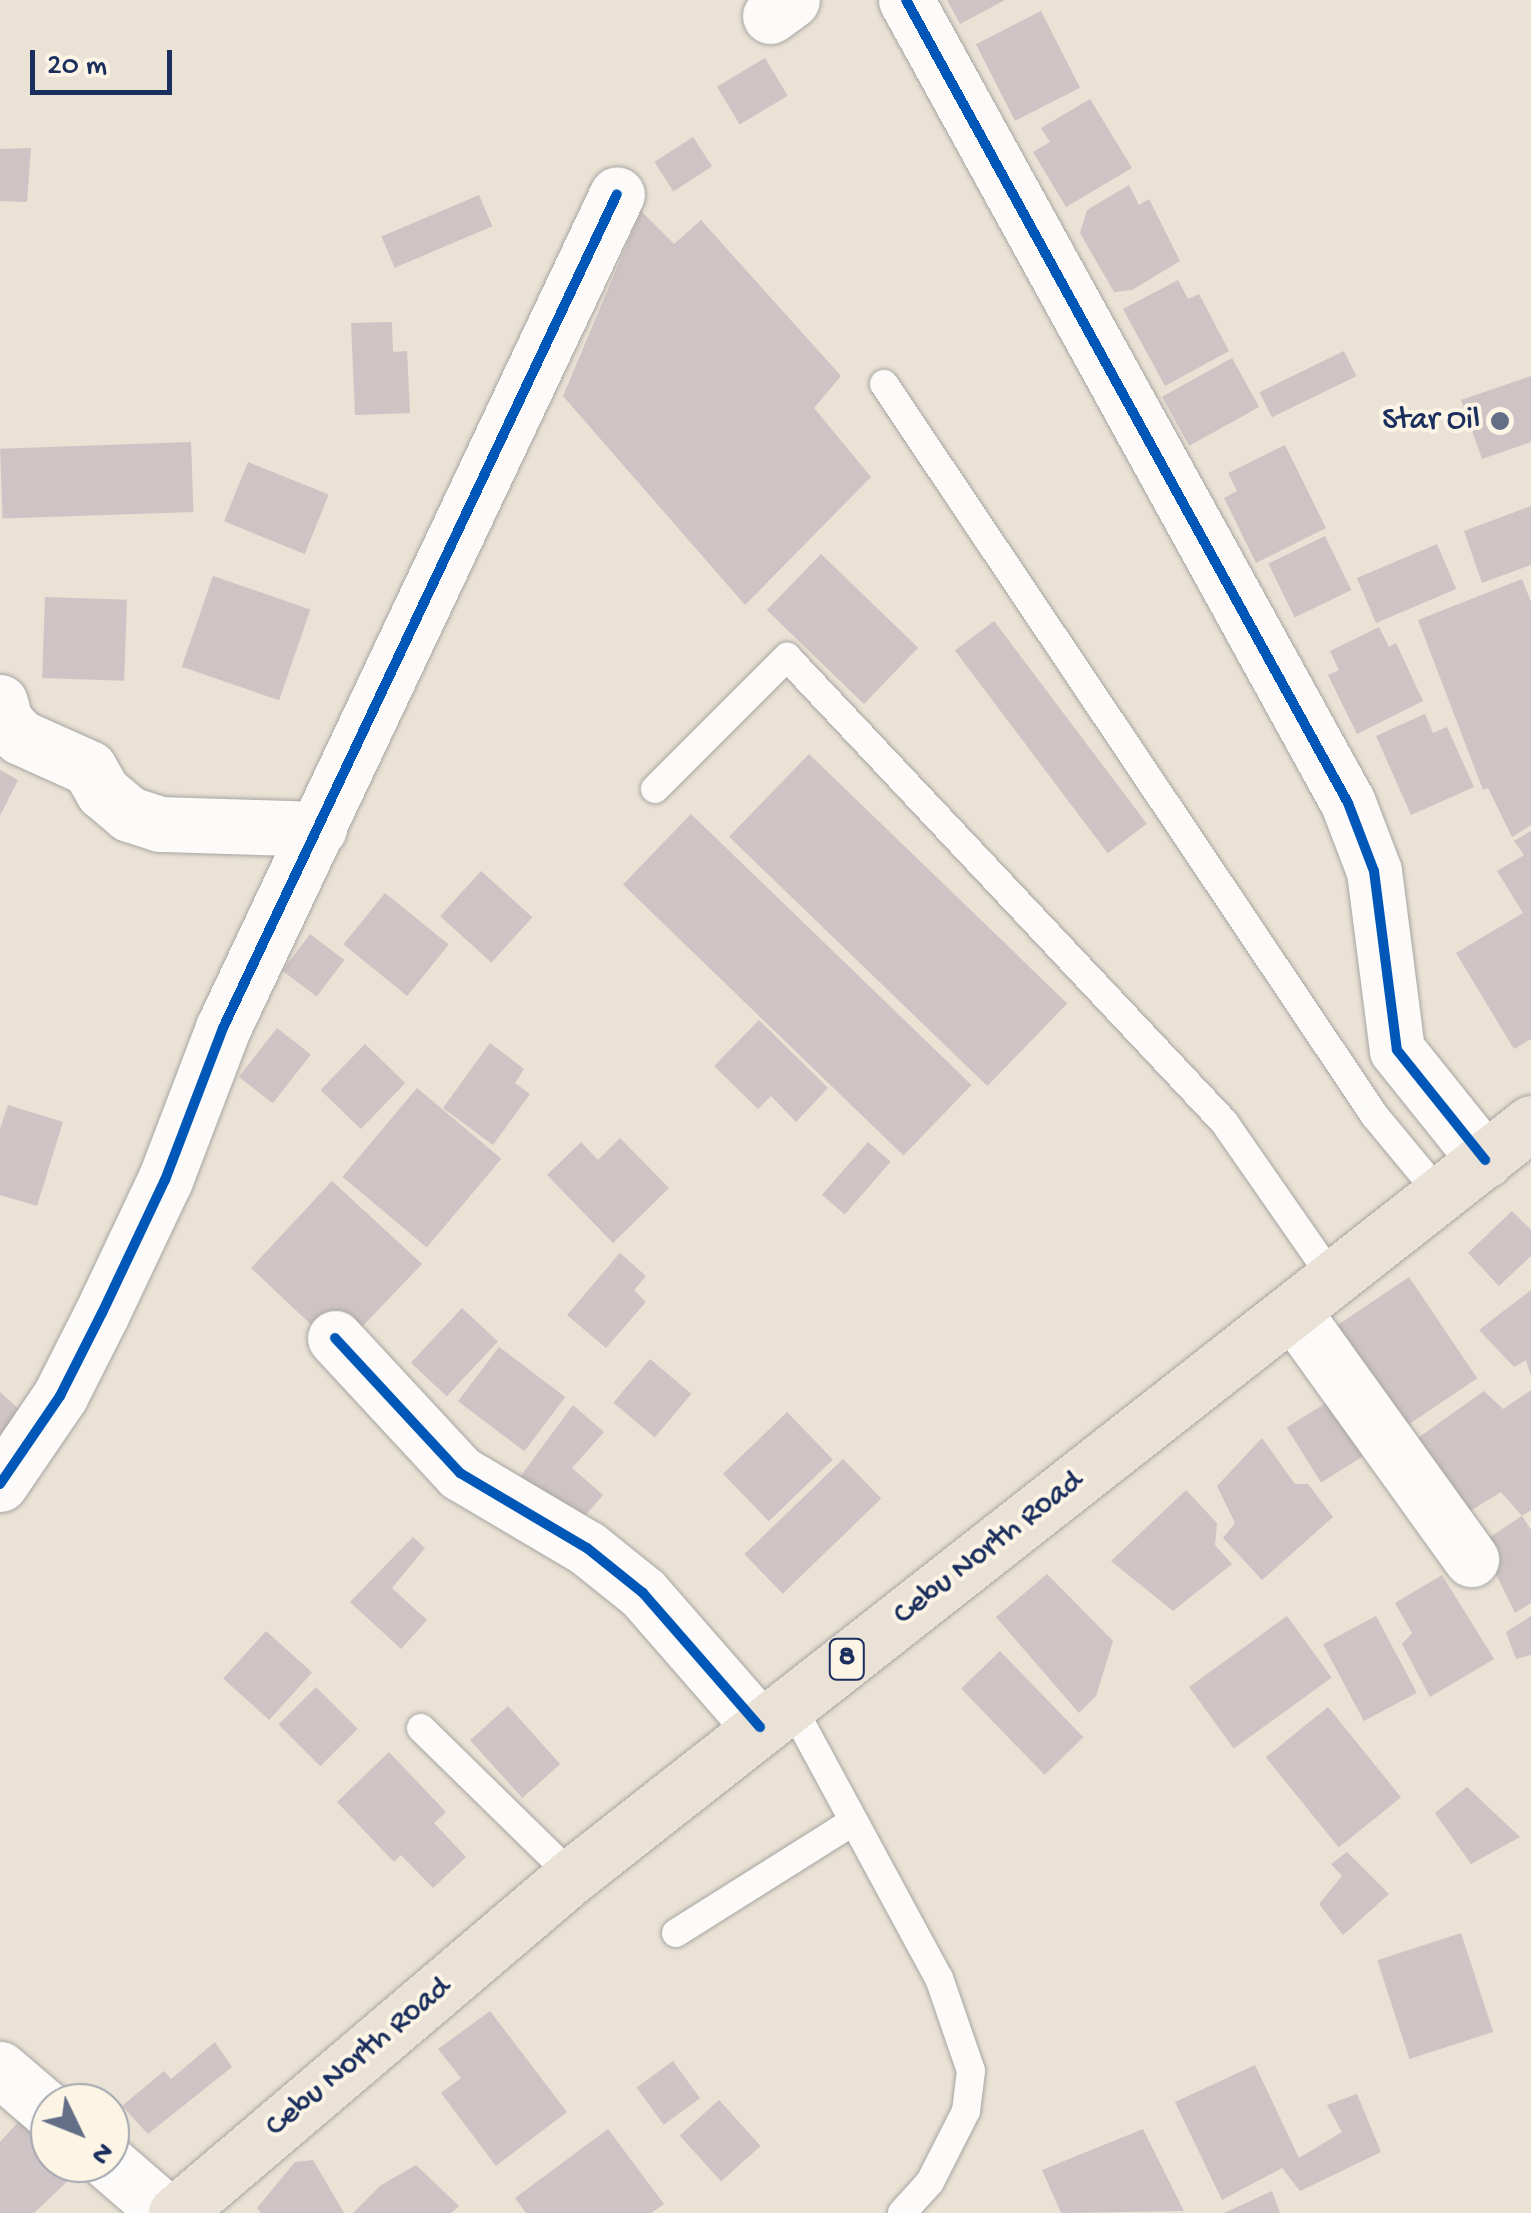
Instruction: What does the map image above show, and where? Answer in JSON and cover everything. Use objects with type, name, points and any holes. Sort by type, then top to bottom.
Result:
[{"type":"main road","name":"Cebu North Road","points":[[176,2213],[572,1876],[1315,1298],[1531,1123]]},
{"type":"street","points":[[906,0],[1348,802],[1374,871],[1397,1050],[1485,1160]]},
{"type":"street","points":[[0,1484],[60,1396],[102,1312],[165,1180],[222,1028],[320,829],[617,194]]},
{"type":"street","points":[[0,702],[4,721],[20,737],[89,768],[103,792],[129,814],[160,824],[320,829]]},
{"type":"street","points":[[1315,1298],[1471,1559]]},
{"type":"street","points":[[335,1338],[460,1473],[588,1548],[643,1593],[775,1715]]},
{"type":"street","points":[[0,2069],[30,2095]]},
{"type":"street","points":[[130,2180],[168,2213]]},
{"type":"lane","points":[[884,384],[1376,1116],[1442,1197]]},
{"type":"lane","points":[[655,789],[787,657],[1224,1122],[1315,1298]]},
{"type":"lane","points":[[775,1715],[854,1821],[939,1978],[971,2071],[966,2110],[930,2182],[902,2213]]},
{"type":"lane","points":[[421,1728],[572,1876]]},
{"type":"lane","points":[[676,1932],[854,1821]]},
{"type":"building","points":[[947,0],[1005,0],[960,24]]},
{"type":"building","points":[[1041,11],[1080,88],[1015,121],[976,44]]},
{"type":"building","points":[[765,58],[788,96],[740,125],[717,87]]},
{"type":"building","points":[[1090,99],[1132,168],[1066,207],[1033,152],[1050,142],[1041,128]]},
{"type":"building","points":[[693,137],[712,166],[673,191],[654,162]]},
{"type":"building","points":[[31,148],[27,202],[0,201],[0,149]]},
{"type":"building","points":[[1129,185],[1139,205],[1149,199],[1180,261],[1132,290],[1114,292],[1080,233],[1087,210]]},
{"type":"building","points":[[479,195],[492,226],[395,268],[381,236]]},
{"type":"building","points":[[641,211],[674,244],[701,220],[841,376],[814,408],[871,477],[745,605],[563,396]]},
{"type":"building","points":[[1178,280],[1188,299],[1199,294],[1229,351],[1165,386],[1123,309]]},
{"type":"building","points":[[392,322],[393,352],[407,351],[410,413],[355,415],[351,323]]},
{"type":"building","points":[[1344,351],[1356,376],[1272,417],[1260,392]]},
{"type":"building","points":[[1232,358],[1259,407],[1189,446],[1162,397]]},
{"type":"building","name":"Star Oil","points":[[1531,376],[1531,442],[1482,459],[1461,400]]},
{"type":"building","points":[[191,442],[193,512],[3,519],[0,449]]},
{"type":"building","points":[[1285,445],[1326,528],[1256,563],[1224,498],[1237,491],[1228,473]]},
{"type":"building","points":[[248,462],[329,495],[305,554],[224,521]]},
{"type":"building","points":[[1531,506],[1531,565],[1482,583],[1464,531]]},
{"type":"building","points":[[1325,536],[1351,590],[1295,618],[1268,564]]},
{"type":"building","points":[[1437,544],[1456,589],[1376,623],[1357,578]]},
{"type":"building","points":[[821,554],[918,648],[864,704],[767,610]]},
{"type":"building","points":[[213,576],[310,610],[279,700],[182,667]]},
{"type":"building","points":[[1522,579],[1531,602],[1531,825],[1512,837],[1488,788],[1483,790],[1418,620]]},
{"type":"building","points":[[45,597],[127,600],[124,681],[42,678]]},
{"type":"building","points":[[994,621],[1147,824],[1108,853],[955,650]]},
{"type":"building","points":[[1379,627],[1389,647],[1396,643],[1423,701],[1357,734],[1328,675],[1339,670],[1330,651]]},
{"type":"building","points":[[1425,714],[1433,733],[1447,727],[1474,787],[1411,815],[1376,736]]},
{"type":"building","points":[[809,754],[1067,1003],[987,1086],[729,837]]},
{"type":"building","points":[[0,770],[18,780],[0,816]]},
{"type":"building","points":[[691,814],[972,1085],[903,1155],[623,884]]},
{"type":"building","points":[[1531,831],[1531,1039],[1514,1049],[1456,953],[1523,913],[1497,871],[1524,855],[1514,841]]},
{"type":"building","points":[[481,871],[532,917],[491,963],[440,916]]},
{"type":"building","points":[[385,893],[449,945],[407,996],[343,944]]},
{"type":"building","points":[[310,934],[344,960],[317,997],[282,971]]},
{"type":"building","points":[[759,1020],[828,1088],[796,1122],[771,1096],[758,1109],[714,1066]]},
{"type":"building","points":[[277,1028],[311,1054],[273,1103],[239,1077]]},
{"type":"building","points":[[490,1043],[524,1069],[515,1083],[530,1094],[493,1145],[443,1108]]},
{"type":"building","points":[[365,1044],[405,1083],[361,1129],[321,1090]]},
{"type":"building","points":[[417,1088],[501,1159],[427,1248],[342,1177]]},
{"type":"building","points":[[8,1105],[63,1122],[37,1206],[0,1195],[0,1129]]},
{"type":"building","points":[[620,1138],[669,1188],[613,1243],[547,1175],[581,1142],[598,1160]]},
{"type":"building","points":[[868,1142],[891,1162],[845,1215],[822,1195]]},
{"type":"building","points":[[332,1181],[422,1264],[358,1331],[322,1335],[251,1268]]},
{"type":"building","points":[[1512,1211],[1531,1230],[1531,1256],[1499,1286],[1468,1253]]},
{"type":"building","points":[[620,1253],[646,1276],[634,1290],[646,1302],[606,1348],[567,1315]]},
{"type":"building","points":[[1409,1277],[1477,1378],[1403,1428],[1334,1327]]},
{"type":"building","points":[[1531,1290],[1530,1374],[1526,1360],[1514,1367],[1479,1330]]},
{"type":"building","points":[[462,1308],[498,1341],[447,1396],[411,1363]]},
{"type":"building","points":[[499,1347],[565,1397],[524,1451],[458,1401]]},
{"type":"building","points":[[650,1359],[691,1394],[655,1437],[613,1403]]},
{"type":"building","points":[[1531,1390],[1531,1510],[1522,1516],[1501,1492],[1449,1524],[1408,1445],[1484,1391],[1503,1409]]},
{"type":"building","points":[[0,1392],[30,1419],[0,1460]]},
{"type":"building","points":[[1340,1394],[1374,1449],[1321,1483],[1287,1427]]},
{"type":"building","points":[[573,1405],[604,1432],[572,1468],[603,1495],[573,1530],[517,1481]]},
{"type":"building","points":[[787,1412],[833,1459],[769,1521],[723,1474]]},
{"type":"building","points":[[1262,1438],[1295,1484],[1308,1484],[1333,1517],[1262,1580],[1223,1538],[1235,1523],[1217,1486]]},
{"type":"building","points":[[843,1459],[881,1499],[783,1594],[744,1554]]},
{"type":"building","points":[[1186,1490],[1217,1523],[1215,1545],[1232,1564],[1173,1611],[1111,1561]]},
{"type":"building","points":[[1522,1516],[1531,1530],[1531,1603],[1515,1613],[1481,1543]]},
{"type":"building","points":[[413,1537],[425,1548],[392,1588],[427,1620],[401,1649],[350,1602]]},
{"type":"building","points":[[1047,1574],[1113,1641],[1096,1696],[1079,1713],[996,1617]]},
{"type":"building","points":[[1442,1575],[1494,1659],[1430,1697],[1402,1644],[1412,1633],[1395,1603]]},
{"type":"building","points":[[1287,1616],[1332,1677],[1234,1749],[1189,1687]]},
{"type":"building","points":[[1376,1616],[1417,1693],[1364,1721],[1323,1644]]},
{"type":"building","points":[[1531,1616],[1531,1655],[1516,1659],[1506,1632]]},
{"type":"building","points":[[266,1631],[312,1672],[269,1720],[223,1679]]},
{"type":"building","points":[[1000,1651],[1083,1737],[1045,1775],[961,1689]]},
{"type":"building","points":[[316,1687],[358,1729],[320,1766],[279,1724]]},
{"type":"building","points":[[508,1706],[560,1764],[522,1798],[470,1740]]},
{"type":"building","points":[[1328,1707],[1401,1797],[1339,1847],[1266,1757]]},
{"type":"building","points":[[389,1752],[446,1812],[434,1823],[466,1857],[433,1888],[401,1855],[394,1862],[337,1802]]},
{"type":"building","points":[[1467,1787],[1520,1837],[1471,1864],[1435,1813]]},
{"type":"building","points":[[1347,1852],[1389,1894],[1343,1935],[1319,1904],[1342,1876],[1331,1864]]},
{"type":"building","points":[[1461,1933],[1493,2032],[1409,2059],[1377,1960]]},
{"type":"building","points":[[490,2011],[567,2112],[496,2166],[441,2093],[461,2078],[438,2049]]},
{"type":"building","points":[[215,2042],[232,2067],[148,2134],[130,2115],[130,2099],[164,2071],[171,2079]]},
{"type":"building","points":[[673,2061],[700,2098],[664,2125],[637,2087]]},
{"type":"building","points":[[1255,2065],[1299,2158],[1342,2132],[1327,2105],[1357,2094],[1381,2152],[1300,2191],[1282,2168],[1222,2200],[1175,2102]]},
{"type":"building","points":[[719,2100],[760,2146],[721,2182],[680,2135]]},
{"type":"building","points":[[20,2120],[30,2131],[30,2183],[66,2183],[34,2213],[0,2213],[0,2142]]},
{"type":"building","points":[[608,2129],[664,2204],[651,2213],[526,2213],[515,2198]]},
{"type":"building","points":[[1143,2129],[1184,2211],[1061,2213],[1042,2170]]},
{"type":"building","points":[[313,2160],[344,2213],[261,2213],[257,2208],[295,2162]]},
{"type":"building","points":[[416,2165],[459,2206],[451,2213],[353,2213],[381,2185]]},
{"type":"building","points":[[1272,2191],[1280,2213],[1224,2213]]},
{"type":"cycle path","points":[[906,0],[1348,803],[1374,871],[1397,1050],[1485,1160]]},
{"type":"cycle path","points":[[0,1484],[60,1396],[102,1313],[165,1180],[223,1028],[617,194]]},
{"type":"cycle path","points":[[335,1338],[460,1473],[587,1548],[643,1593],[760,1727]]},
{"type":"place","name":"Star Oil","points":[[1500,421]]}]
